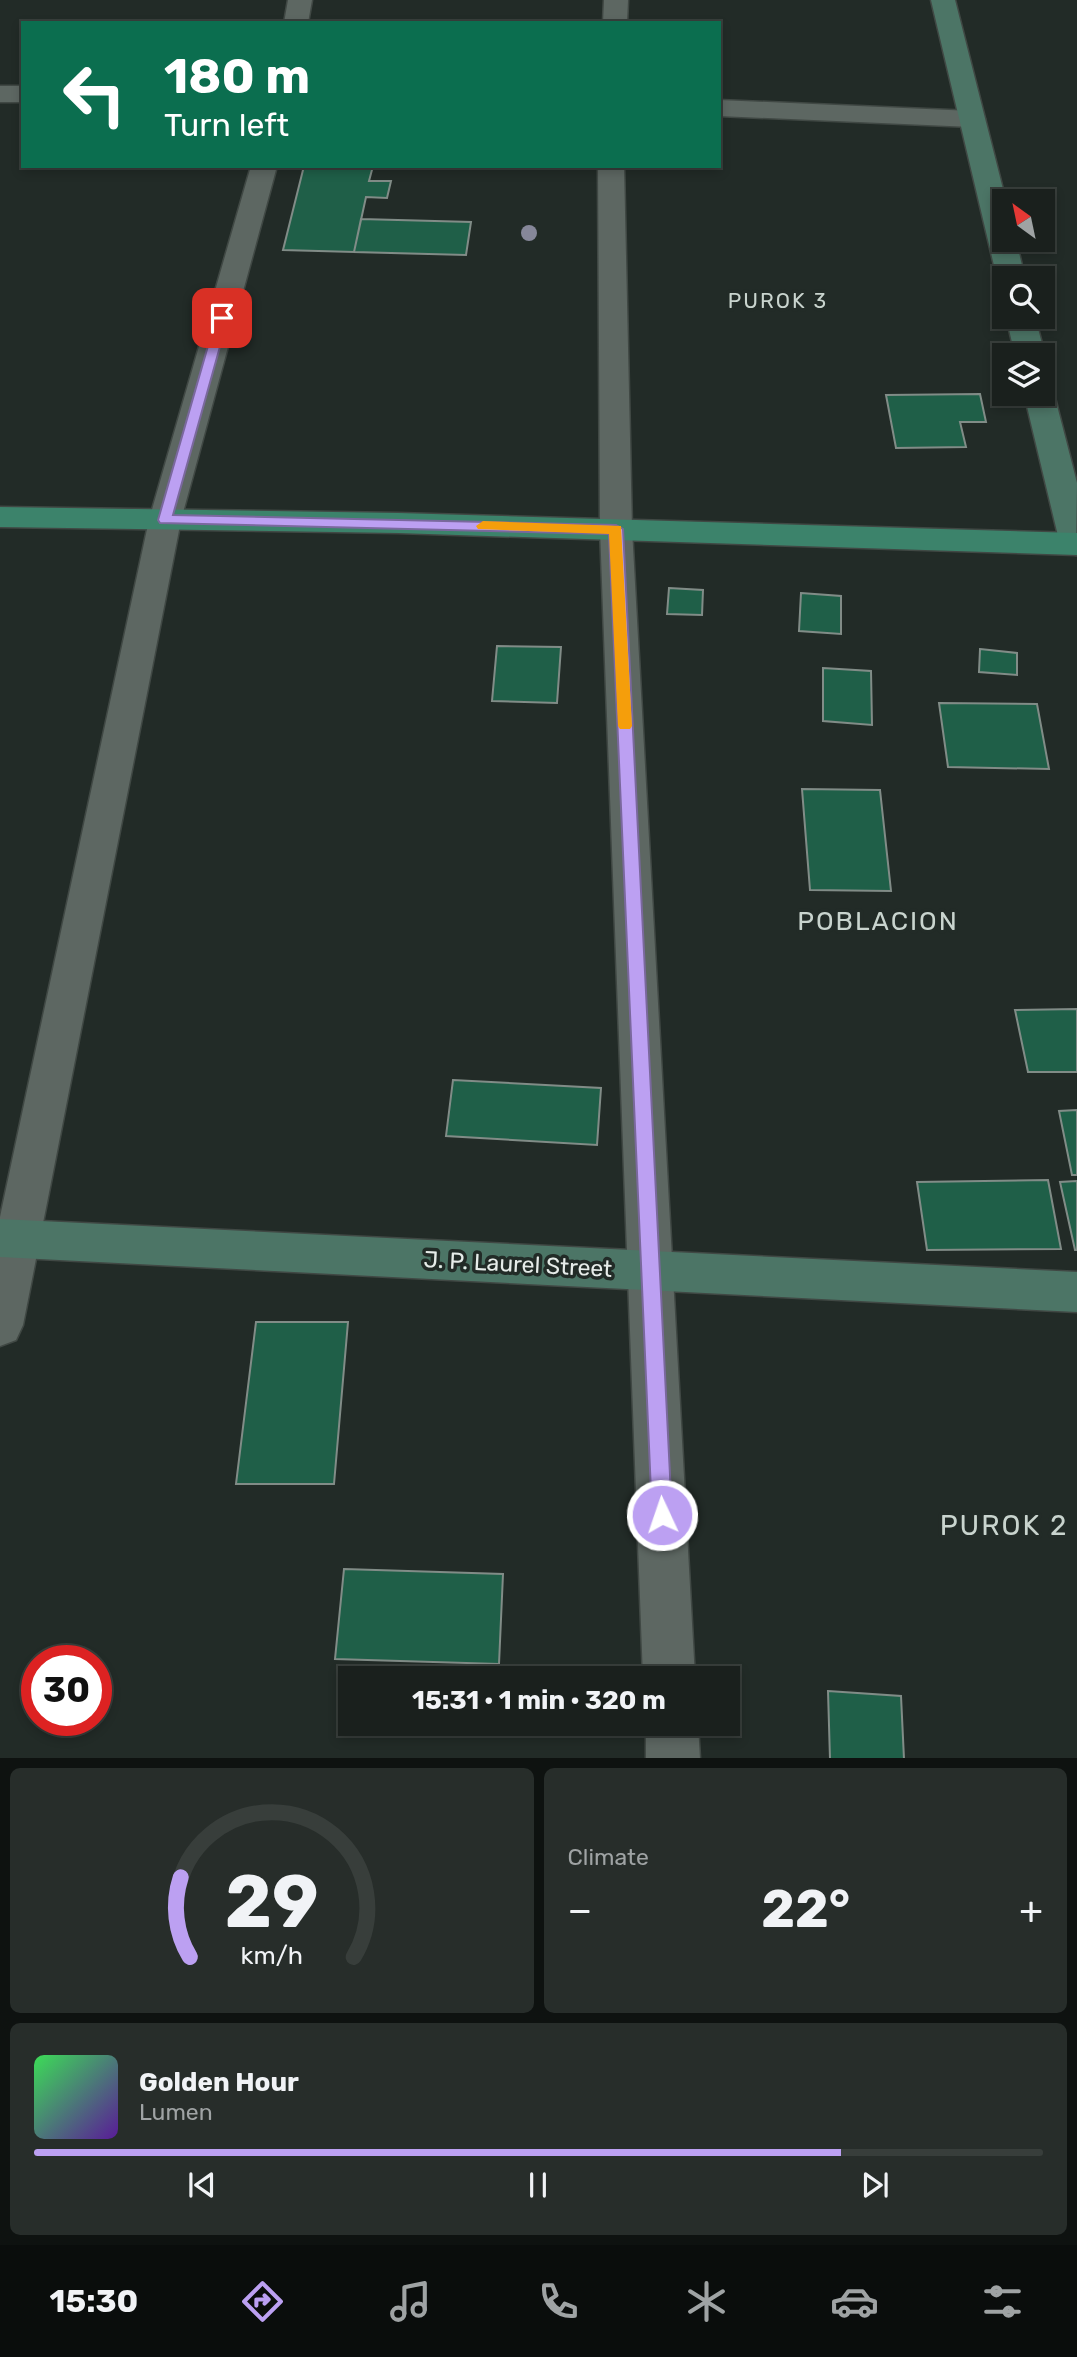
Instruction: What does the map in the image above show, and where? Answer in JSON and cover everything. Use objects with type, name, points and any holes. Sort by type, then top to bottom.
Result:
[{"type":"main road","points":[[0,517],[616,529],[1077,545]]},
{"type":"street","points":[[296,21],[300,0]]},
{"type":"street","points":[[615,21],[616,0]]},
{"type":"street","points":[[943,0],[1008,266]]},
{"type":"street","points":[[0,94],[21,94]]},
{"type":"street","points":[[721,108],[972,119]]},
{"type":"street","points":[[0,1325],[8,1239],[165,520],[263,168]]},
{"type":"street","points":[[611,168],[616,529],[669,1666]]},
{"type":"street","points":[[1042,406],[1077,545]]},
{"type":"street","name":"J. P. Laurel Street","points":[[8,1239],[1077,1292]]},
{"type":"street","points":[[672,1736],[673,1758]]},
{"type":"building","points":[[304,168],[372,168],[369,181],[391,181],[387,198],[366,197],[354,252],[283,250]]},
{"type":"building","points":[[361,219],[471,222],[466,255],[354,252]]},
{"type":"building","points":[[980,394],[986,422],[960,422],[966,447],[896,448],[886,395]]},
{"type":"building","points":[[669,588],[703,590],[702,615],[667,614]]},
{"type":"building","points":[[801,593],[841,596],[841,634],[799,631]]},
{"type":"building","points":[[497,646],[561,647],[557,703],[492,701]]},
{"type":"building","points":[[980,649],[1017,653],[1017,675],[979,672]]},
{"type":"building","points":[[823,668],[871,671],[872,725],[823,721]]},
{"type":"building","points":[[939,703],[1037,704],[1049,769],[948,767]]},
{"type":"building","points":[[802,789],[880,790],[891,891],[810,890]]},
{"type":"building","points":[[1077,1009],[1077,1072],[1028,1072],[1015,1010]]},
{"type":"building","points":[[453,1080],[601,1088],[597,1145],[446,1136]]},
{"type":"building","points":[[1077,1110],[1077,1175],[1072,1175],[1059,1111]]},
{"type":"building","points":[[1048,1180],[1061,1249],[927,1250],[917,1182]]},
{"type":"building","points":[[1077,1181],[1077,1250],[1075,1250],[1060,1182]]},
{"type":"building","points":[[256,1322],[348,1322],[334,1484],[236,1484]]},
{"type":"building","points":[[344,1569],[503,1574],[499,1664],[335,1659]]},
{"type":"building","points":[[828,1691],[901,1696],[904,1758],[830,1758]]},
{"type":"slow traffic","points":[[483,526],[616,529],[625,726]]},
{"type":"district","name":"PUROK 3","points":[[778,301]]},
{"type":"district","name":"POBLACION","points":[[878,921]]},
{"type":"district","name":"PUROK 2","points":[[1004,1525]]},
{"type":"route","points":[[222,318],[165,520],[616,529],[662,1515]]}]
